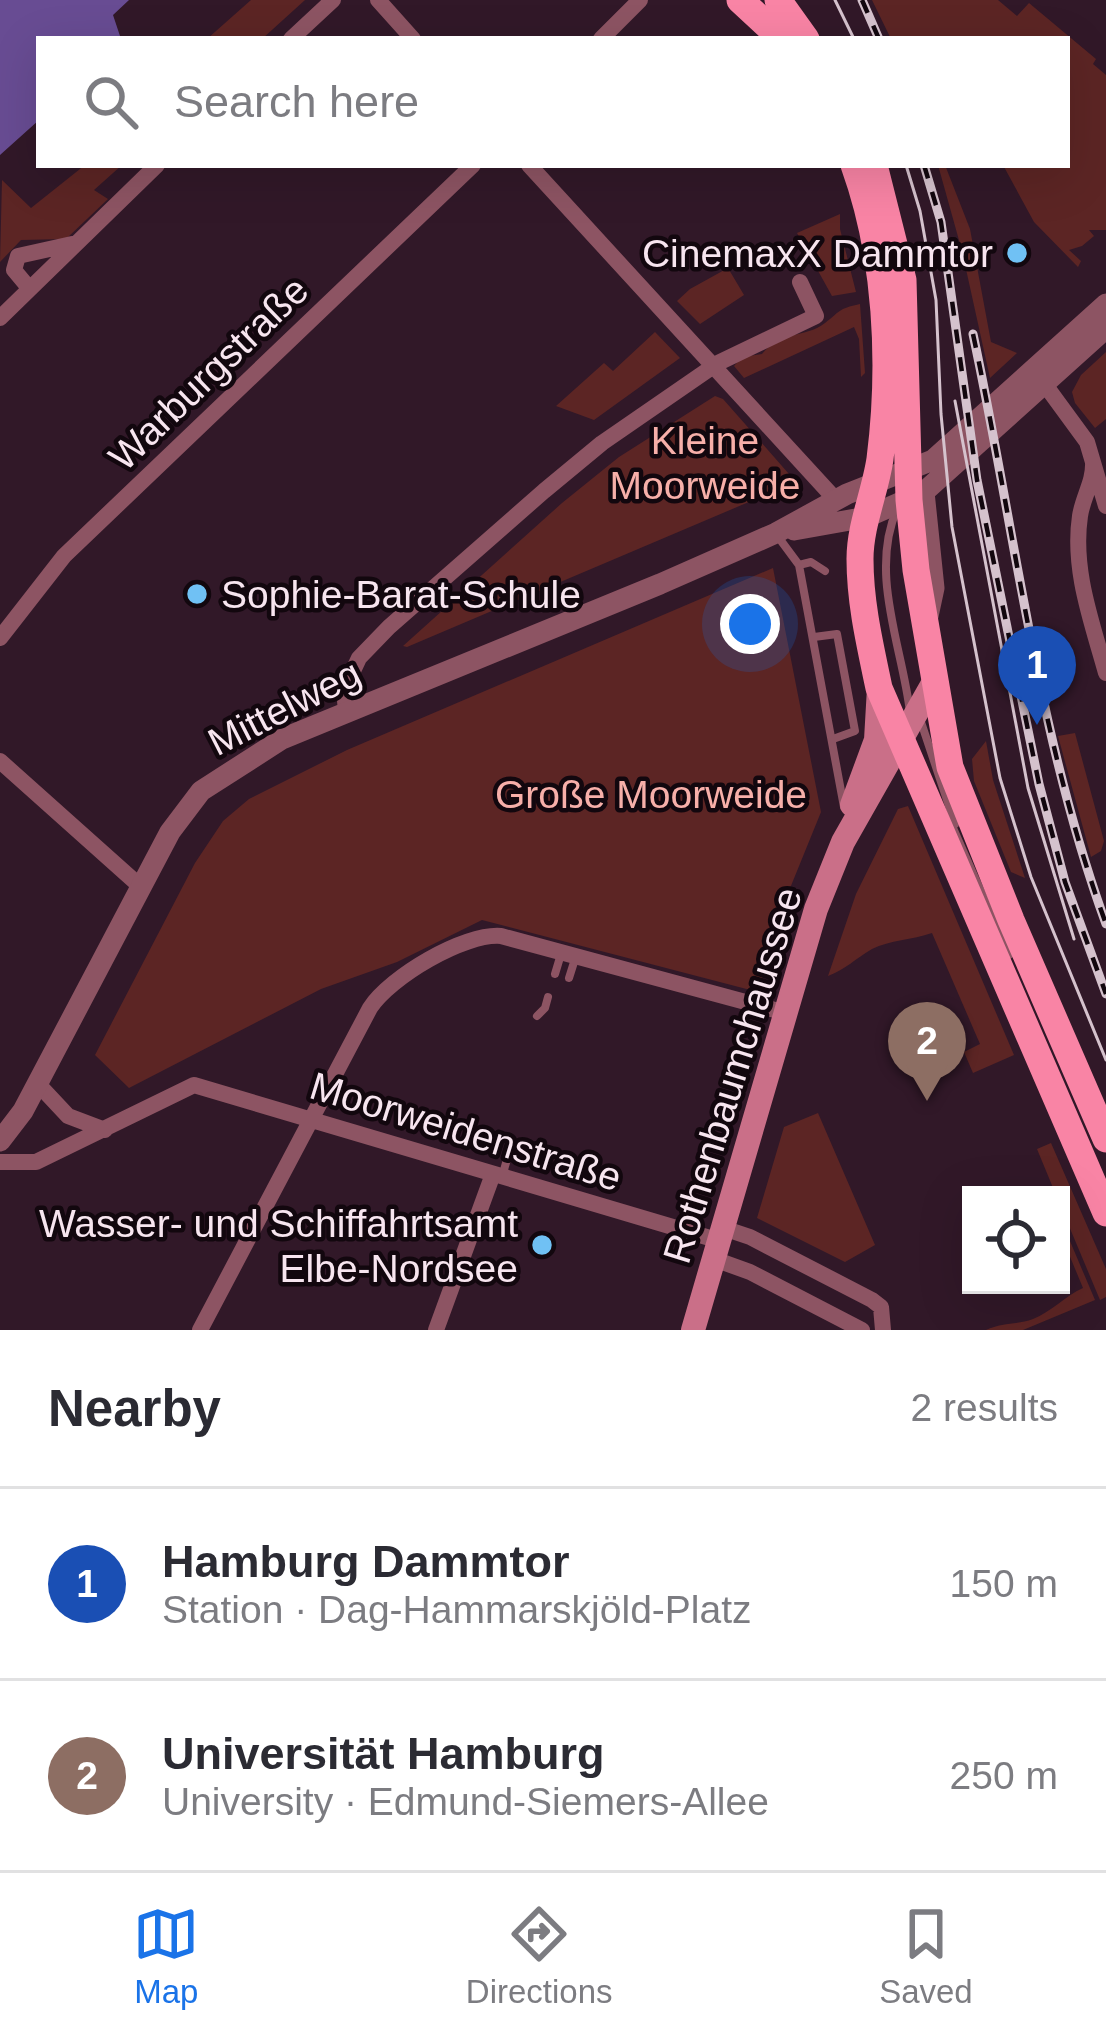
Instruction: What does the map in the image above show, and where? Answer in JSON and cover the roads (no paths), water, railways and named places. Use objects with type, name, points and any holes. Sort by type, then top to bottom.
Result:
[{"type":"main road","points":[[740,0],[779,36]]},
{"type":"main road","points":[[778,0],[804,36]]},
{"type":"main road","points":[[799,0],[816,36]]},
{"type":"main road","points":[[855,168],[880,283],[884,408],[876,483],[860,556],[861,587],[933,784],[1106,1213]]},
{"type":"main road","points":[[875,168],[903,280],[909,492],[935,680],[910,713]]},
{"type":"main road","points":[[910,713],[950,767],[962,805],[1106,1139]]},
{"type":"main road","name":"Rothenbaumchaussee","points":[[693,1330],[817,909],[876,740],[910,713]]},
{"type":"main road","name":"Rothenbaumchaussee","points":[[845,830],[910,713]]},
{"type":"street","points":[[294,36],[333,0]]},
{"type":"street","points":[[378,0],[410,36]]},
{"type":"street","points":[[604,36],[640,0]]},
{"type":"street","points":[[0,318],[154,168]]},
{"type":"street","name":"Warburgstraße","points":[[0,638],[64,556],[469,168]]},
{"type":"street","points":[[532,168],[836,500]]},
{"type":"street","points":[[29,288],[14,270],[18,256],[77,242]]},
{"type":"street","points":[[346,711],[344,690],[353,666],[388,627],[602,443],[714,366],[816,316],[800,282]]},
{"type":"street","points":[[909,492],[934,460],[1106,304]]},
{"type":"street","points":[[909,492],[1046,386],[1106,328]]},
{"type":"street","points":[[1046,386],[1083,435],[1106,506]]},
{"type":"street","points":[[1093,462],[1092,482],[1080,517],[1078,553],[1106,674]]},
{"type":"street","name":"Mittelweg","points":[[0,1142],[38,1084],[170,832],[201,791],[247,758],[346,711],[776,533],[876,483],[909,492]]},
{"type":"street","name":"Mittelweg","points":[[776,533],[867,517],[909,492]]},
{"type":"street","points":[[0,761],[141,886]]},
{"type":"street","points":[[200,1330],[377,998],[392,983],[479,937],[501,936],[786,1013]]},
{"type":"street","points":[[38,1084],[68,1116],[105,1130]]},
{"type":"street","name":"Moorweidenstraße","points":[[105,1130],[194,1085],[719,1243],[755,1240],[872,1300],[880,1307],[883,1330]]},
{"type":"street","points":[[0,1162],[36,1162],[105,1130]]},
{"type":"street","points":[[436,1330],[498,1175]]},
{"type":"street","name":"Moorweidenstraße","points":[[719,1243],[750,1273],[862,1330]]},
{"type":"lane","points":[[909,492],[887,532],[885,555],[910,713],[933,784],[1016,970]]},
{"type":"lane","points":[[776,533],[803,571],[845,830]]},
{"type":"lane","points":[[803,571],[811,562],[825,571]]},
{"type":"lane","points":[[814,637],[837,634],[850,694],[855,731],[833,739]]},
{"type":"lane","points":[[933,784],[959,838]]},
{"type":"lane","points":[[1006,950],[1056,1098]]},
{"type":"lane","points":[[555,974],[568,956]]},
{"type":"lane","points":[[568,956],[569,979]]},
{"type":"lane","points":[[537,1016],[548,998]]},
{"type":"lane","points":[[498,1175],[512,1145]]},
{"type":"tram line","points":[[835,0],[853,36]]},
{"type":"tram line","points":[[907,168],[936,300],[952,527],[1000,778],[1031,877],[1106,1060]]},
{"type":"tram line","points":[[955,401],[1028,788],[1074,939]]},
{"type":"railway","points":[[862,0],[878,36]]},
{"type":"railway","points":[[925,168],[941,222],[977,480],[1039,784],[1065,882],[1106,994]]},
{"type":"railway","points":[[973,334],[1045,706],[1082,852],[1106,924]]},
{"type":"place","name":"CinemaxX Dammtor","points":[[1017,253]]},
{"type":"place","name":"Sophie-Barat-Schule","points":[[197,594]]},
{"type":"place","name":"Hamburg Dammtor","points":[[1037,725]]},
{"type":"place","name":"Universität Hamburg","points":[[927,1101]]},
{"type":"place","name":"Wasser- und Schiffahrtsamt Elbe-Nordsee","points":[[542,1245]]},
{"type":"park label","name":"Kleine Moorweide","points":[[705,462]]},
{"type":"park label","name":"Große Moorweide","points":[[651,794]]}]
